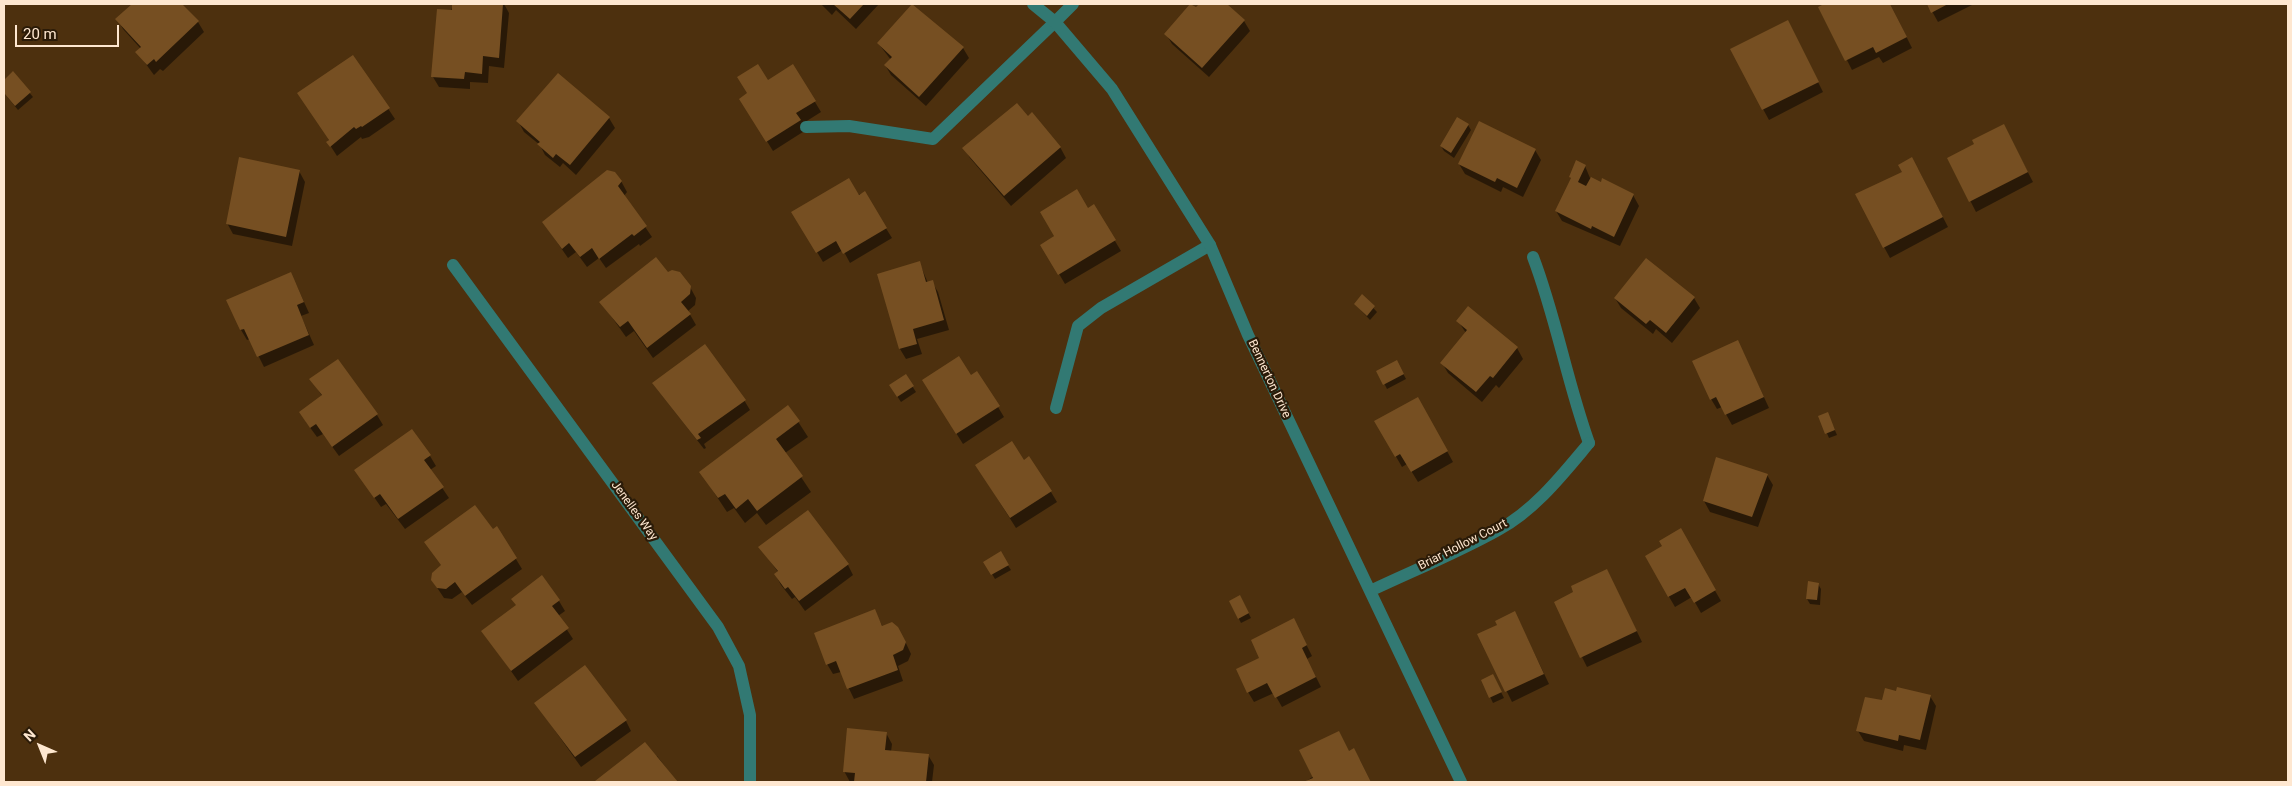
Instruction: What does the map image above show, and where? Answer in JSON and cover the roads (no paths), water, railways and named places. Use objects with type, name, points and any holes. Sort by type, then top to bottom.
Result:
[{"type":"street","name":"Bennerton Drive","points":[[1033,4],[1055,22],[1112,88],[1210,245],[1248,335],[1461,782]]},
{"type":"street","points":[[806,127],[849,126],[932,139],[1073,4]]},
{"type":"street","points":[[1056,408],[1078,326],[1101,308],[1210,245]]},
{"type":"street","name":"Briar Hollow Court","points":[[1370,591],[1499,530],[1527,510],[1557,481],[1589,443],[1559,347],[1544,284],[1533,257]]},
{"type":"street","name":"Jenelles Way","points":[[453,265],[718,627],[739,666],[750,715],[750,782]]}]
